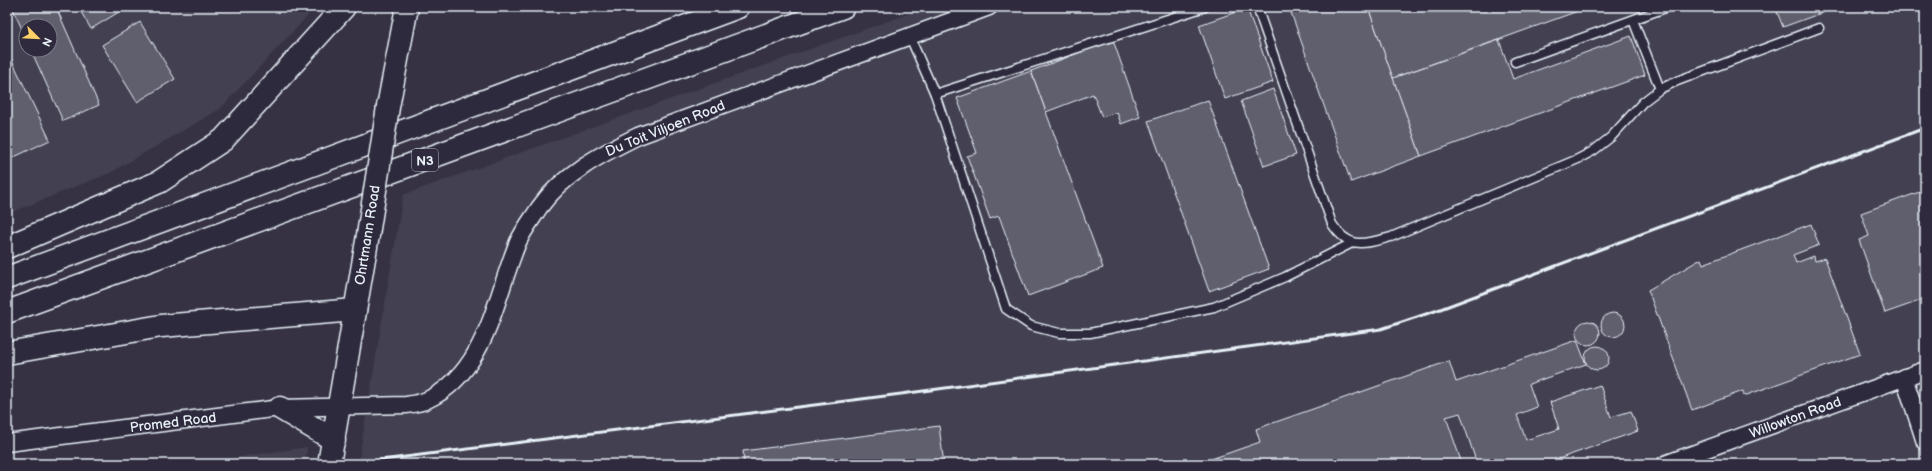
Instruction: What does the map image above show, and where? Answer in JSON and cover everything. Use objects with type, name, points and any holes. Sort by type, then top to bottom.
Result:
[{"type":"main road","name":"Ohrtmann Road","points":[[332,453],[388,107],[407,7]]},
{"type":"main road","name":"N3","points":[[7,278],[738,7]]},
{"type":"main road","name":"N3","points":[[7,312],[843,7]]},
{"type":"main road","points":[[7,247],[159,182],[223,140],[345,10]]},
{"type":"main road","points":[[7,353],[161,326],[355,310]]},
{"type":"main road","points":[[280,408],[332,453]]},
{"type":"street","name":"Du Toit Viljoen Road","points":[[340,407],[406,405],[426,401],[447,387],[468,366],[485,336],[519,241],[539,208],[559,185],[595,157],[638,136],[909,35],[989,7]]},
{"type":"street","name":"Willowton Road","points":[[1665,464],[1925,370]]},
{"type":"street","points":[[1904,377],[1925,442]]},
{"type":"street","name":"Promed Road","points":[[7,443],[280,408],[340,407]]},
{"type":"lane","points":[[935,94],[1205,7]]},
{"type":"lane","points":[[1257,7],[1332,224],[1339,234],[1352,243]]},
{"type":"lane","points":[[1515,62],[1668,7]]},
{"type":"lane","points":[[1633,20],[1660,89]]},
{"type":"lane","points":[[909,35],[935,94],[1006,309],[1031,326],[1059,333],[1090,333],[1214,308],[1285,277],[1352,243],[1362,243],[1391,237],[1578,159],[1593,151],[1611,137],[1643,102],[1660,89],[1677,81],[1819,28]]},
{"type":"shaded area","points":[[7,7],[316,7],[220,109],[110,173],[7,214]]},
{"type":"shaded area","points":[[927,7],[1925,7],[1925,464],[358,464],[403,195]]},
{"type":"shaded area","points":[[307,447],[305,464],[191,464]]},
{"type":"building","points":[[12,7],[56,7],[99,105],[63,121],[35,58],[58,58],[58,18],[18,18],[18,20]]},
{"type":"building","points":[[78,7],[127,7],[91,29]]},
{"type":"building","points":[[1289,7],[1368,7],[1421,156],[1351,182]]},
{"type":"building","points":[[1368,7],[1589,7],[1393,78]]},
{"type":"building","points":[[1775,7],[1838,7],[1783,27]]},
{"type":"building","points":[[1247,8],[1273,82],[1225,99],[1199,25]]},
{"type":"building","points":[[140,22],[175,79],[137,102],[102,45]]},
{"type":"building","points":[[1631,36],[1645,75],[1421,156],[1393,78],[1499,40],[1513,79]]},
{"type":"building","points":[[1113,40],[1140,117],[1121,124],[1117,112],[1102,117],[1093,94],[1046,112],[1031,71]]},
{"type":"building","points":[[7,50],[50,140],[10,159],[7,152]]},
{"type":"building","points":[[1031,71],[1103,268],[1028,296],[999,216],[990,219],[967,156],[977,153],[957,98]]},
{"type":"building","points":[[1273,89],[1296,155],[1264,166],[1241,101]]},
{"type":"building","points":[[1208,100],[1269,269],[1209,291],[1148,121]]},
{"type":"building","points":[[1925,190],[1925,299],[1885,313],[1859,240],[1869,236],[1861,213]]},
{"type":"building","points":[[1811,224],[1819,245],[1793,255],[1796,263],[1814,256],[1815,261],[1825,258],[1860,354],[1744,396],[1743,391],[1692,410],[1648,290],[1701,259],[1703,264]]},
{"type":"building","points":[[1613,313],[1618,314],[1624,320],[1624,330],[1618,336],[1613,337],[1608,336],[1602,330],[1601,325],[1602,320],[1608,314]]},
{"type":"building","points":[[1588,321],[1593,322],[1599,328],[1599,338],[1593,344],[1588,345],[1583,344],[1577,338],[1576,333],[1577,328],[1583,322]]},
{"type":"building","points":[[1577,340],[1586,364],[1529,384],[1537,407],[1517,415],[1526,440],[1559,429],[1550,402],[1600,385],[1611,417],[1631,411],[1638,431],[1544,464],[1477,464],[1460,413],[1446,417],[1462,464],[1197,464],[1260,442],[1256,429],[1449,361],[1456,382]]},
{"type":"building","points":[[1597,346],[1602,347],[1608,353],[1608,363],[1602,369],[1597,370],[1592,369],[1586,363],[1585,358],[1586,353],[1592,347]]},
{"type":"building","points":[[939,426],[944,464],[718,464],[744,461],[743,451]]},
{"type":"railway","points":[[350,464],[901,394],[1381,329],[1435,311],[1925,128]]}]
